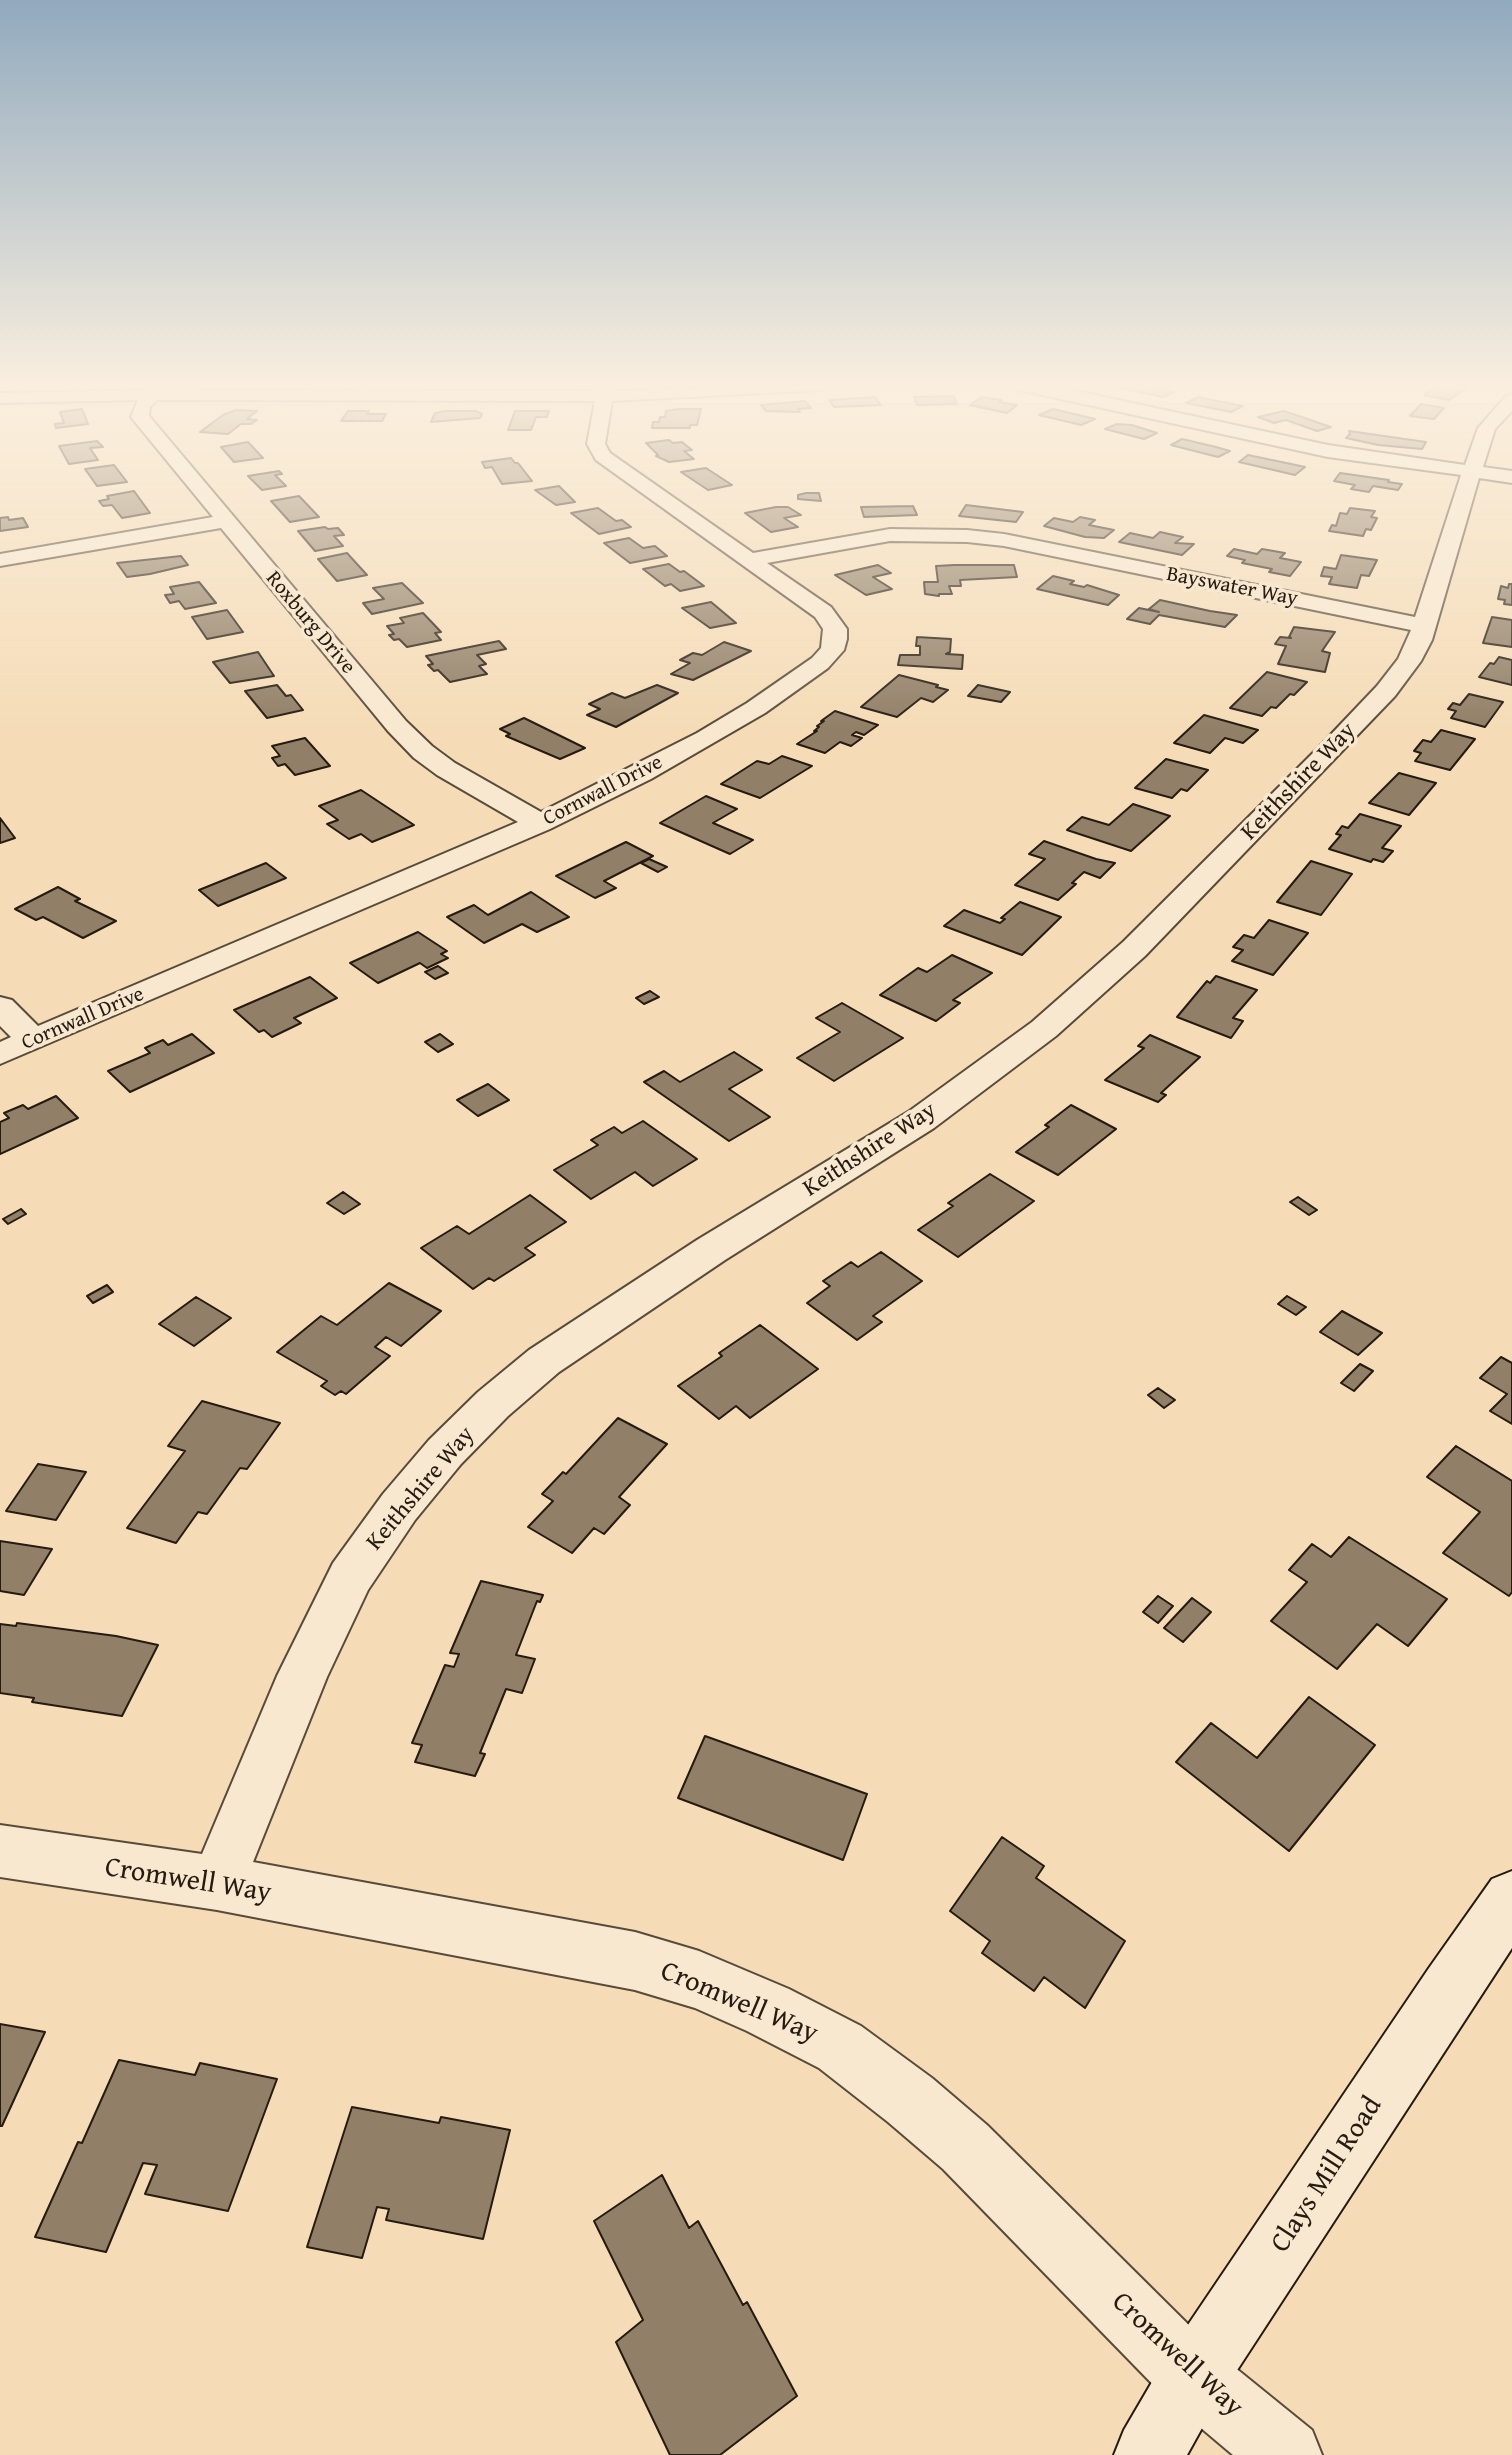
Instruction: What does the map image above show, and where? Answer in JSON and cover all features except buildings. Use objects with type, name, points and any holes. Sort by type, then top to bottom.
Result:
[{"type":"street","name":"Roxburg Drive","points":[[207,500],[397,726],[423,752],[481,791],[540,823]]},
{"type":"street","name":"Cornwall Drive","points":[[0,1054],[540,823],[706,738],[756,708],[820,663],[832,650],[835,639],[830,620],[803,597],[664,500]]},
{"type":"street","name":"Keithshire Way","points":[[217,1883],[302,1676],[350,1577],[399,1507],[445,1452],[493,1404],[544,1361],[712,1250],[920,1120],[1044,1029],[1134,949],[1357,721],[1409,661],[1424,626],[1463,500]]},
{"type":"street","points":[[0,560],[225,522]]},
{"type":"street","name":"Bayswater Way","points":[[749,560],[881,536],[910,533],[967,536],[1004,540],[1424,626]]},
{"type":"street","points":[[0,1007],[33,1040]]},
{"type":"street","name":"Cromwell Way","points":[[0,1851],[217,1883],[635,1961],[699,1980],[768,2010],[840,2047],[910,2100],[965,2147],[1193,2377],[1287,2455]]},
{"type":"street","name":"Clays Mill Road","points":[[1149,2455],[1193,2377],[1512,1899]]}]
